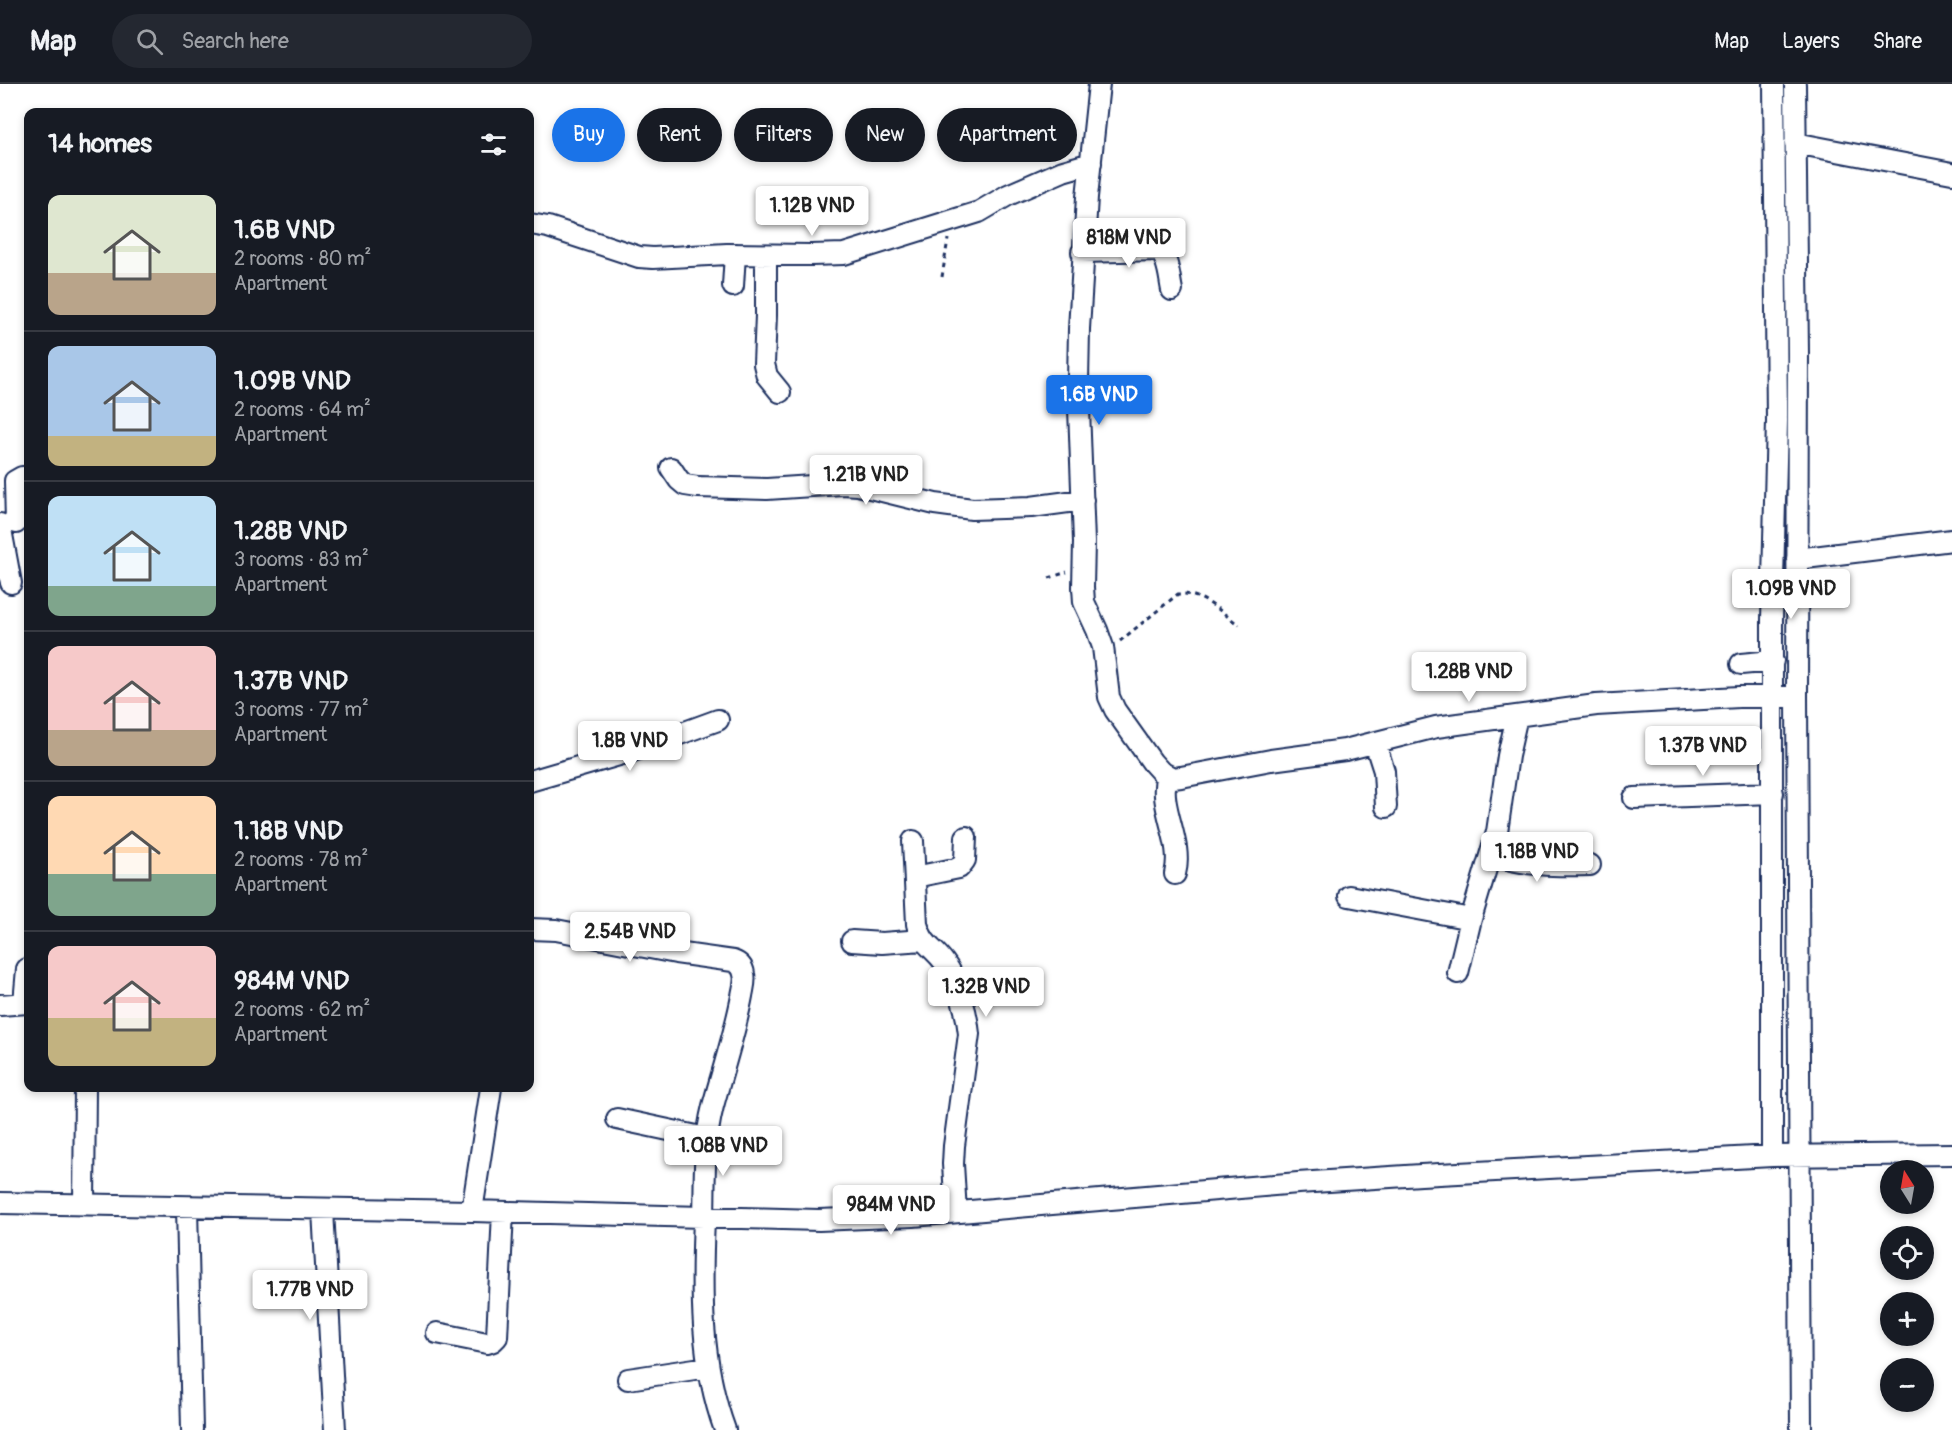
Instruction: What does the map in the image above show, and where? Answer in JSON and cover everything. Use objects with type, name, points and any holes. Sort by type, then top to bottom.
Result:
[{"type":"street","points":[[1099,84],[1082,252],[1078,382],[1084,602],[1104,652],[1109,697],[1114,710],[1152,762],[1167,776],[1173,778],[1190,776],[1345,750],[1436,727],[1517,716],[1627,702],[1785,697]]},
{"type":"street","points":[[1774,84],[1777,421],[1773,661],[1785,697],[1786,1156]]},
{"type":"street","points":[[1795,84],[1798,354],[1797,559],[1785,697],[1773,793],[1786,1156],[1801,1430]]},
{"type":"street","points":[[1795,143],[1952,173]]},
{"type":"street","points":[[534,225],[548,227],[639,257],[844,254],[979,212],[1008,195],[1063,171],[1091,163]]},
{"type":"street","points":[[1082,252],[1158,250],[1166,260],[1172,290]]},
{"type":"street","points":[[733,286],[735,254]]},
{"type":"street","points":[[766,255],[764,364],[767,375],[780,392]]},
{"type":"street","points":[[671,468],[679,480],[686,485],[698,487],[767,489],[858,485],[935,504],[972,509],[1031,507],[1083,500]]},
{"type":"street","points":[[12,583],[11,523],[15,481],[24,477]]},
{"type":"street","points":[[1797,559],[1952,540]]},
{"type":"street","points":[[1741,664],[1773,661]]},
{"type":"street","points":[[1458,973],[1471,919],[1497,832],[1508,756],[1517,716]]},
{"type":"street","points":[[534,780],[633,751],[718,720]]},
{"type":"street","points":[[1375,743],[1384,771],[1386,807]]},
{"type":"street","points":[[1167,776],[1164,792],[1178,855],[1175,874]]},
{"type":"street","points":[[1634,798],[1773,793]]},
{"type":"street","points":[[915,877],[959,868],[965,860],[966,837]]},
{"type":"street","points":[[913,841],[917,924],[923,940],[946,963],[964,1006],[968,1023],[969,1035],[954,1146],[956,1212]]},
{"type":"street","points":[[1491,854],[1515,861],[1590,866]]},
{"type":"street","points":[[1349,896],[1471,919]]},
{"type":"street","points":[[534,929],[556,930],[738,963],[743,969],[745,980],[740,1006],[706,1138],[701,1268],[708,1367],[711,1387],[725,1430]]},
{"type":"street","points":[[852,941],[882,943],[923,940]]},
{"type":"street","points":[[0,1005],[24,1003]]},
{"type":"street","points":[[84,1204],[85,1092]]},
{"type":"street","points":[[472,1211],[490,1092]]},
{"type":"street","points":[[617,1119],[706,1138]]},
{"type":"street","points":[[0,1203],[187,1208],[472,1211],[819,1221],[913,1216],[1354,1179],[1786,1156],[1952,1154]]},
{"type":"street","points":[[187,1208],[192,1430]]},
{"type":"street","points":[[322,1210],[335,1430]]},
{"type":"street","points":[[437,1333],[487,1343],[496,1339],[503,1212]]},
{"type":"street","points":[[628,1378],[708,1367]]},
{"type":"path","points":[[942,277],[948,240],[947,222]]},
{"type":"path","points":[[1104,652],[1178,594],[1188,593],[1205,600],[1239,625]]}]
